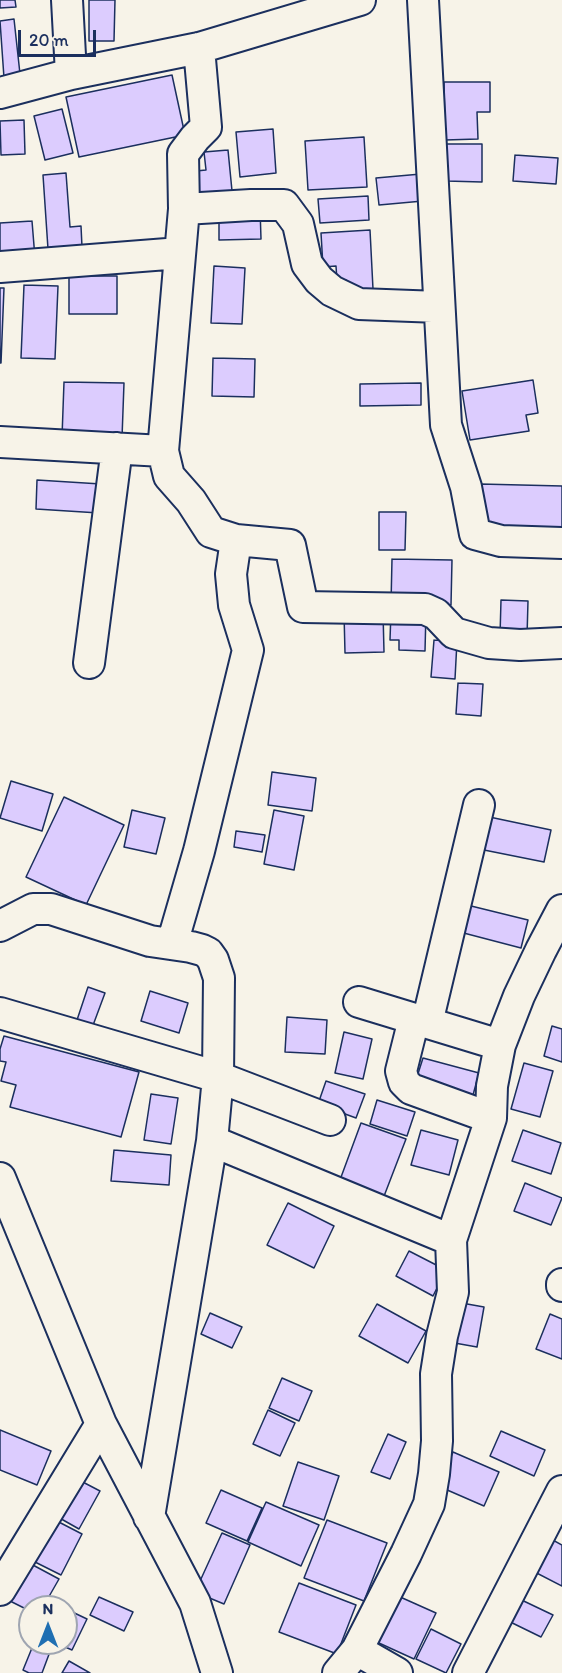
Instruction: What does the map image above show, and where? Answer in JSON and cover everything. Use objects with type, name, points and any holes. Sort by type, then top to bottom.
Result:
[{"type":"street","points":[[67,0],[71,74]]},
{"type":"street","points":[[0,93],[71,74],[199,48],[360,0]]},
{"type":"street","points":[[423,0],[446,424],[466,487],[475,534],[501,541],[562,543]]},
{"type":"street","points":[[199,48],[206,127],[183,154],[184,209],[163,451],[169,476],[191,501],[211,532],[236,540],[290,545],[303,607],[425,609],[436,614],[454,633],[489,643],[562,644]]},
{"type":"street","points":[[184,209],[284,205],[298,224],[307,264],[319,280],[332,291],[359,304],[439,307]]},
{"type":"street","points":[[0,267],[180,253]]},
{"type":"street","points":[[0,442],[163,451]]},
{"type":"street","points":[[89,663],[117,448]]},
{"type":"street","points":[[172,944],[199,851],[248,650],[234,605],[231,574],[236,540]]},
{"type":"street","points":[[479,805],[421,1021],[401,1071],[404,1082],[411,1089],[491,1118]]},
{"type":"street","points":[[0,926],[33,909],[51,909],[150,941],[202,950],[208,953],[216,966],[220,1001],[218,1077],[212,1141],[149,1517]]},
{"type":"street","points":[[338,1673],[357,1650],[429,1504],[437,1441],[436,1374],[442,1336],[453,1292],[452,1240],[491,1118],[492,1086],[500,1045],[519,996],[562,910]]},
{"type":"street","points":[[359,1002],[500,1045]]},
{"type":"street","points":[[0,1013],[218,1077],[330,1120]]},
{"type":"street","points":[[212,1141],[452,1240]]},
{"type":"street","points":[[0,1178],[101,1424],[195,1603],[217,1673]]},
{"type":"street","points":[[0,1590],[101,1424]]},
{"type":"street","points":[[468,1673],[562,1491]]},
{"type":"street","points":[[357,1650],[397,1673]]},
{"type":"building","points":[[0,0],[15,0],[16,7],[0,8]]},
{"type":"building","points":[[89,0],[115,0],[114,41],[89,41]]},
{"type":"building","points":[[14,19],[20,74],[4,78],[0,21]]},
{"type":"building","points":[[172,75],[185,135],[79,157],[66,97]]},
{"type":"building","points":[[444,82],[490,82],[490,112],[477,112],[478,139],[445,140]]},
{"type":"building","points":[[62,109],[73,153],[45,160],[34,116]]},
{"type":"building","points":[[24,120],[25,154],[1,155],[0,121]]},
{"type":"building","points":[[273,129],[276,173],[240,177],[236,132]]},
{"type":"building","points":[[364,137],[367,187],[308,190],[305,141]]},
{"type":"building","points":[[446,144],[482,144],[482,182],[446,181]]},
{"type":"building","points":[[228,150],[233,201],[200,205],[196,171],[206,170],[204,152]]},
{"type":"building","points":[[515,155],[558,158],[556,184],[513,181]]},
{"type":"building","points":[[66,173],[70,227],[81,226],[82,247],[48,249],[43,175]]},
{"type":"building","points":[[421,174],[423,201],[379,205],[376,178]]},
{"type":"building","points":[[368,196],[369,220],[320,223],[318,199]]},
{"type":"building","points":[[260,208],[261,239],[219,240],[219,209]]},
{"type":"building","points":[[32,221],[35,258],[0,260],[0,223]]},
{"type":"building","points":[[370,230],[373,289],[346,290],[346,280],[337,281],[336,266],[323,267],[321,233]]},
{"type":"building","points":[[214,266],[245,268],[242,324],[211,323]]},
{"type":"building","points":[[69,276],[117,276],[117,314],[69,314]]},
{"type":"building","points":[[24,285],[58,286],[55,359],[21,358]]},
{"type":"building","points":[[0,288],[4,288],[1,363],[0,363]]},
{"type":"building","points":[[213,358],[255,359],[254,397],[212,396]]},
{"type":"building","points":[[533,380],[538,413],[526,415],[529,431],[470,440],[462,391]]},
{"type":"building","points":[[64,382],[124,383],[122,438],[62,437]]},
{"type":"building","points":[[421,383],[421,405],[360,406],[360,384]]},
{"type":"building","points":[[37,480],[101,484],[99,513],[36,509]]},
{"type":"building","points":[[480,484],[562,486],[562,530],[479,528]]},
{"type":"building","points":[[379,512],[406,512],[405,550],[379,550]]},
{"type":"building","points":[[392,559],[452,560],[451,605],[391,604]]},
{"type":"building","points":[[501,600],[528,601],[527,637],[500,636]]},
{"type":"building","points":[[391,611],[426,612],[425,651],[399,650],[399,640],[390,640]]},
{"type":"building","points":[[383,612],[384,652],[345,653],[344,613]]},
{"type":"building","points":[[434,640],[457,641],[455,679],[431,677]]},
{"type":"building","points":[[458,683],[483,684],[481,716],[456,714]]},
{"type":"building","points":[[272,772],[316,778],[312,811],[268,805]]},
{"type":"building","points":[[11,781],[53,794],[42,831],[0,818]]},
{"type":"building","points":[[64,797],[124,825],[86,905],[26,877]]},
{"type":"building","points":[[132,810],[165,818],[156,854],[124,847]]},
{"type":"building","points":[[274,810],[304,816],[294,870],[264,864]]},
{"type":"building","points":[[480,815],[551,830],[544,862],[474,848]]},
{"type":"building","points":[[236,831],[265,835],[262,852],[234,847]]},
{"type":"building","points":[[463,904],[528,920],[521,948],[456,931]]},
{"type":"building","points":[[88,987],[105,993],[92,1028],[76,1023]]},
{"type":"building","points":[[150,991],[188,1003],[179,1033],[141,1021]]},
{"type":"building","points":[[287,1017],[327,1020],[325,1054],[285,1052]]},
{"type":"building","points":[[552,1026],[562,1029],[562,1062],[544,1056]]},
{"type":"building","points":[[344,1032],[372,1039],[363,1079],[335,1073]]},
{"type":"building","points":[[4,1036],[139,1072],[121,1137],[10,1107],[16,1085],[1,1081],[6,1062],[0,1061],[0,1049]]},
{"type":"building","points":[[423,1058],[479,1073],[473,1095],[416,1080]]},
{"type":"building","points":[[524,1063],[553,1071],[540,1117],[511,1109]]},
{"type":"building","points":[[326,1081],[365,1094],[356,1118],[318,1104]]},
{"type":"building","points":[[151,1094],[178,1098],[171,1144],[144,1140]]},
{"type":"building","points":[[377,1100],[415,1112],[407,1136],[370,1124]]},
{"type":"building","points":[[361,1123],[406,1139],[381,1204],[337,1188]]},
{"type":"building","points":[[421,1130],[458,1140],[449,1175],[411,1165]]},
{"type":"building","points":[[523,1130],[561,1143],[551,1174],[512,1161]]},
{"type":"building","points":[[114,1150],[171,1155],[169,1185],[111,1181]]},
{"type":"building","points":[[525,1183],[562,1198],[551,1225],[514,1211]]},
{"type":"building","points":[[288,1203],[334,1226],[314,1268],[267,1245]]},
{"type":"building","points":[[409,1251],[446,1270],[433,1296],[396,1276]]},
{"type":"building","points":[[456,1302],[484,1307],[477,1347],[449,1342]]},
{"type":"building","points":[[377,1304],[426,1331],[408,1363],[359,1336]]},
{"type":"building","points":[[210,1313],[242,1327],[232,1348],[201,1334]]},
{"type":"building","points":[[550,1314],[562,1319],[562,1359],[536,1349]]},
{"type":"building","points":[[282,1378],[312,1391],[299,1421],[269,1408]]},
{"type":"building","points":[[268,1410],[295,1423],[280,1456],[253,1444]]},
{"type":"building","points":[[0,1430],[51,1451],[37,1485],[0,1470]]},
{"type":"building","points":[[501,1431],[545,1450],[534,1476],[490,1456]]},
{"type":"building","points":[[388,1434],[406,1442],[390,1479],[371,1472]]},
{"type":"building","points":[[453,1452],[499,1472],[484,1506],[438,1486]]},
{"type":"building","points":[[298,1462],[339,1476],[324,1520],[283,1506]]},
{"type":"building","points":[[77,1479],[100,1491],[79,1529],[56,1516]]},
{"type":"building","points":[[221,1490],[262,1508],[247,1541],[206,1523]]},
{"type":"building","points":[[266,1502],[319,1525],[301,1566],[248,1542]]},
{"type":"building","points":[[53,1519],[82,1534],[61,1575],[31,1560]]},
{"type":"building","points":[[327,1520],[387,1543],[364,1601],[304,1578]]},
{"type":"building","points":[[222,1533],[250,1545],[224,1604],[195,1592]]},
{"type":"building","points":[[542,1534],[562,1545],[562,1586],[525,1567]]},
{"type":"building","points":[[31,1564],[59,1579],[50,1595],[18,1595],[18,1605],[10,1601]]},
{"type":"building","points":[[299,1583],[356,1605],[337,1654],[279,1632]]},
{"type":"building","points":[[389,1592],[436,1613],[414,1659],[368,1638]]},
{"type":"building","points":[[509,1594],[553,1615],[541,1637],[498,1616]]},
{"type":"building","points":[[99,1597],[133,1612],[124,1631],[90,1615]]},
{"type":"building","points":[[78,1615],[87,1619],[78,1638]]},
{"type":"building","points":[[431,1629],[461,1644],[446,1673],[416,1659]]},
{"type":"building","points":[[29,1655],[49,1655],[42,1673],[29,1673],[23,1670]]},
{"type":"building","points":[[69,1661],[90,1673],[62,1673]]}]
